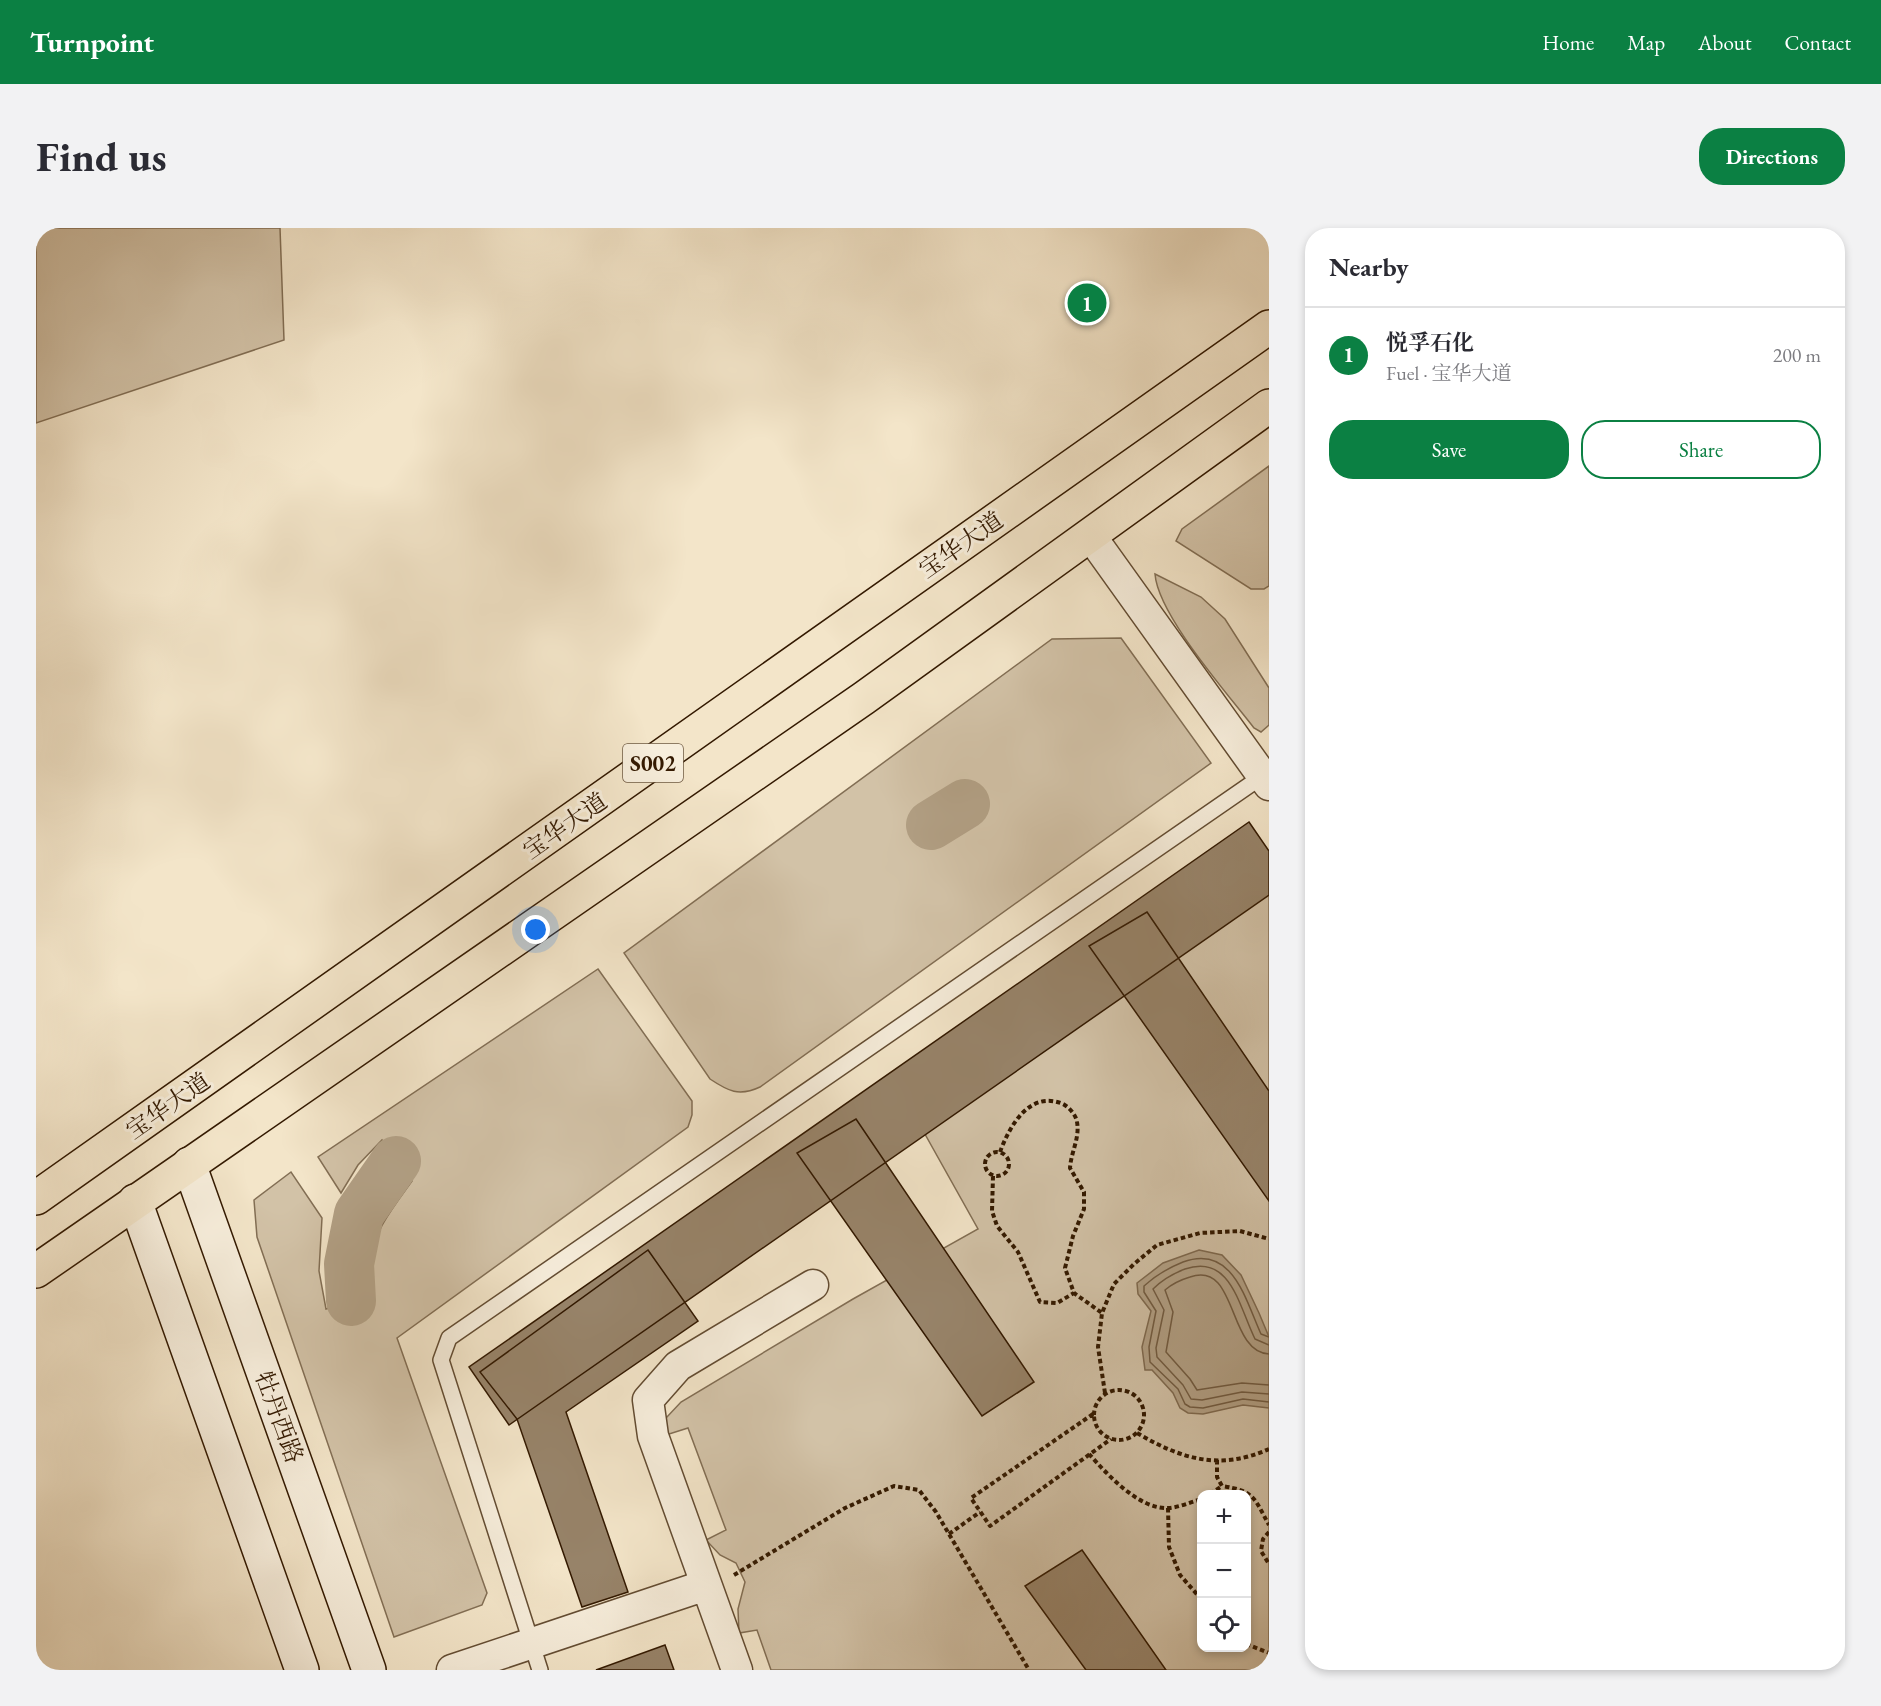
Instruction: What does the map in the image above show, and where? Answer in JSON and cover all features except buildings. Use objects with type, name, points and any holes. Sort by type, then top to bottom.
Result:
[{"type":"main road","name":"宝华大道","points":[[36,1198],[1269,327]]},
{"type":"main road","points":[[36,1271],[864,698],[1269,406]]},
{"type":"street","points":[[1090,535],[1267,778]]},
{"type":"street","name":"牡丹西路","points":[[189,1164],[369,1670]]},
{"type":"street","points":[[135,1201],[302,1670]]},
{"type":"street","points":[[737,1670],[653,1436],[648,1400],[678,1366],[813,1285]]},
{"type":"street","points":[[452,1670],[706,1585]]},
{"type":"lane","points":[[540,1670],[441,1360],[449,1338],[1267,778]]},
{"type":"path","points":[[1000,1152],[1009,1129],[1032,1104],[1054,1100],[1067,1106],[1077,1119],[1077,1140],[1070,1168],[1084,1192],[1084,1209],[1073,1236],[1065,1268],[1074,1293],[1102,1313]]},
{"type":"path","points":[[993,1152],[1000,1152],[1006,1156],[1009,1164],[1007,1171],[1000,1176],[993,1176],[984,1164],[987,1156],[993,1152]]},
{"type":"path","points":[[993,1176],[992,1211],[998,1226],[1018,1252],[1040,1302],[1058,1303],[1074,1293]]},
{"type":"path","points":[[1106,1392],[1098,1347],[1102,1313],[1114,1284],[1157,1245],[1200,1233],[1240,1231],[1269,1239]]},
{"type":"path","points":[[1093,1414],[971,1498],[990,1526],[1111,1439],[1129,1438],[1137,1433],[1143,1423],[1144,1410],[1140,1399],[1130,1391],[1118,1389],[1106,1392],[1095,1405],[1093,1414],[1095,1425],[1102,1434],[1111,1439]]},
{"type":"path","points":[[1137,1433],[1167,1451],[1193,1460],[1217,1460],[1257,1455],[1269,1449]]},
{"type":"path","points":[[1089,1454],[1119,1488],[1168,1508],[1197,1500]]},
{"type":"path","points":[[1217,1460],[1217,1477],[1222,1486]]},
{"type":"path","points":[[706,1585],[736,1574],[845,1508],[894,1486],[919,1490],[949,1534],[1029,1670]]},
{"type":"path","points":[[1216,1490],[1222,1486],[1243,1489],[1255,1499],[1269,1525]]},
{"type":"path","points":[[1168,1508],[1169,1547],[1180,1575],[1200,1598]]},
{"type":"path","points":[[949,1534],[980,1512]]},
{"type":"path","points":[[1269,1532],[1263,1539],[1261,1551],[1269,1564]]},
{"type":"path","points":[[1251,1646],[1269,1653]]},
{"type":"shaded area","points":[[36,228],[280,228],[284,340],[36,423]]},
{"type":"shaded area","points":[[1269,466],[1269,586],[1264,589],[1251,589],[1176,541],[1182,529]]},
{"type":"shaded area","points":[[1155,574],[1201,597],[1225,619],[1269,688],[1269,725],[1261,732],[1254,728],[1181,632],[1159,591]]},
{"type":"shaded area","points":[[1121,638],[1211,763],[760,1087],[740,1092],[722,1087],[710,1079],[624,953],[1052,639]]},
{"type":"shaded area","points":[[1269,888],[1269,1670],[771,1670],[757,1630],[739,1633],[738,1609],[745,1582],[736,1563],[720,1555],[706,1540],[726,1530],[688,1428],[666,1435],[666,1418],[681,1402],[853,1299],[978,1229],[921,1127]]},
{"type":"shaded area","points":[[598,969],[692,1101],[692,1115],[688,1127],[397,1338],[487,1593],[482,1605],[394,1637],[257,1237],[254,1200],[291,1172],[322,1218],[319,1271],[326,1309],[371,1295],[368,1269],[374,1242],[385,1220],[412,1181],[382,1140],[358,1165],[341,1193],[318,1157]]},
{"type":"water","points":[[1199,1250],[1222,1255],[1241,1275],[1259,1313],[1269,1337],[1269,1408],[1243,1405],[1203,1414],[1188,1413],[1180,1408],[1173,1393],[1152,1370],[1145,1370],[1142,1347],[1151,1311],[1138,1294],[1137,1283],[1163,1263]]},
{"type":"waterway","points":[[931,825],[965,804]]},
{"type":"waterway","points":[[351,1301],[349,1264],[359,1214],[396,1161]]},
{"type":"place","name":"悦孚石化","points":[[1087,303]]}]
